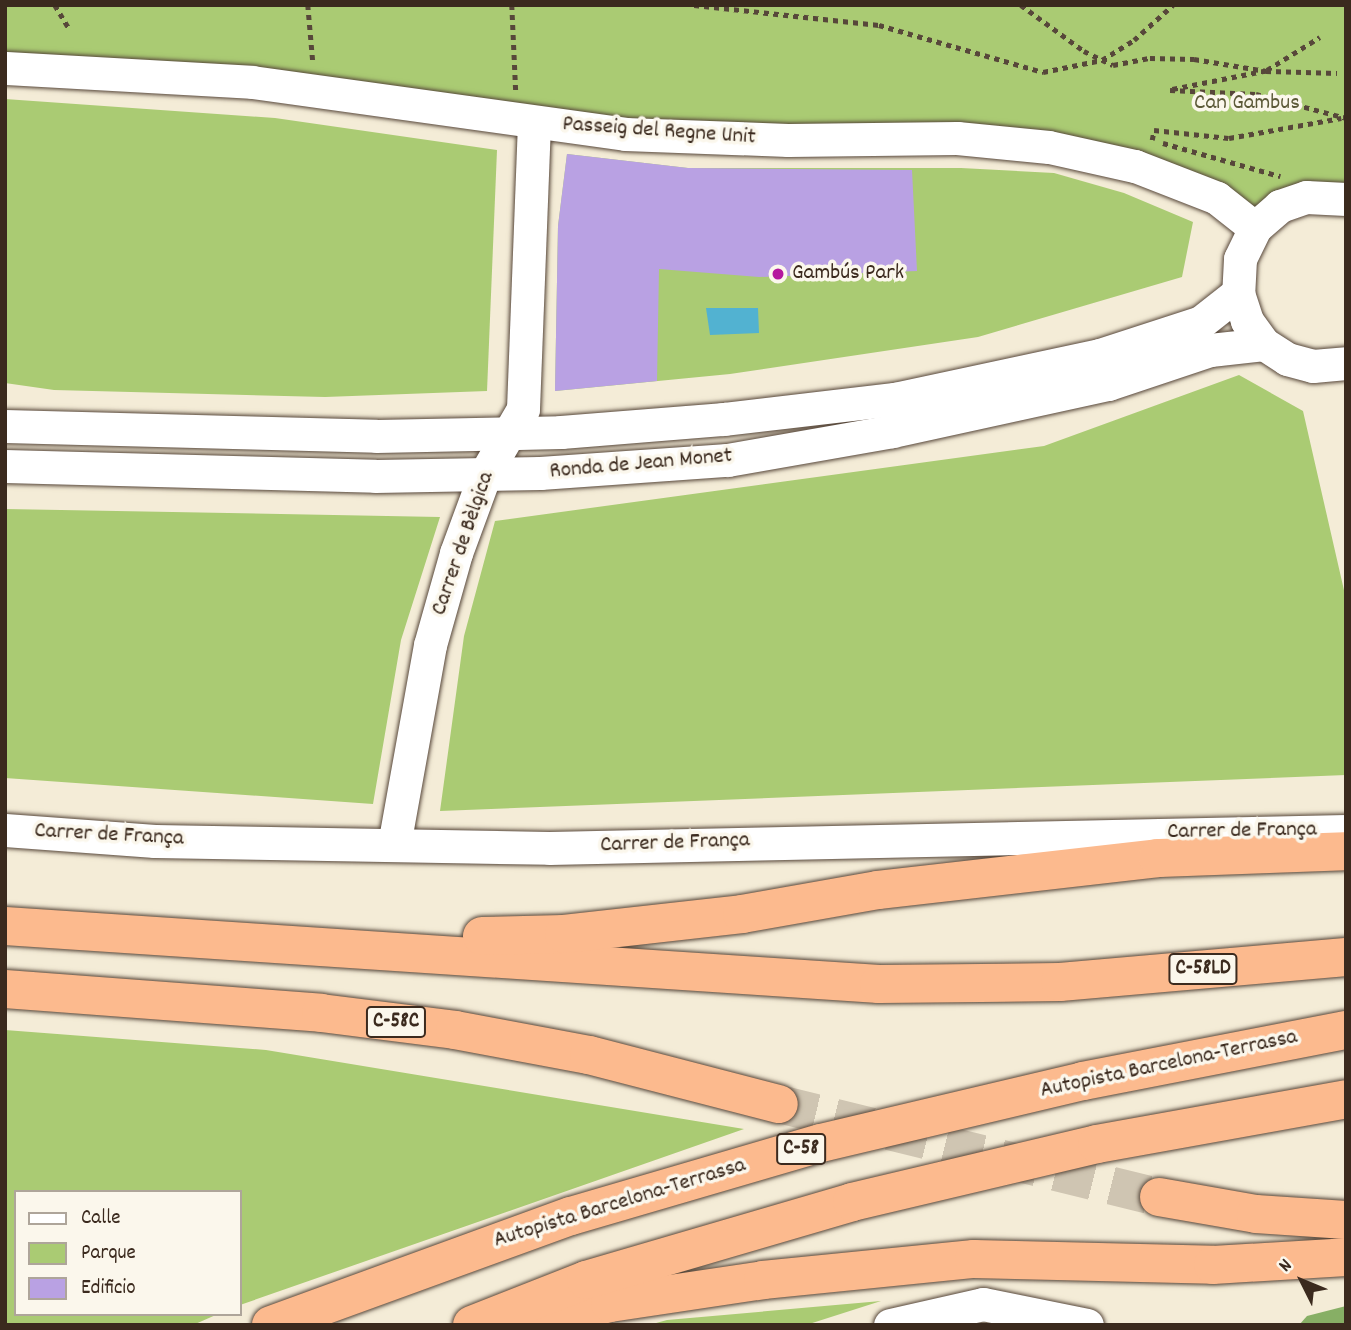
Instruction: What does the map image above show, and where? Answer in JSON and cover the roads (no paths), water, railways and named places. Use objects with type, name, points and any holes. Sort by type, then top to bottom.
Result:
[{"type":"highway","points":[[5,926],[298,943],[565,934],[1158,858],[1346,851]]},
{"type":"highway","name":"C-58LD","points":[[298,943],[718,976],[879,984],[1060,982],[1346,957]]},
{"type":"highway","name":"C-58C","points":[[5,989],[321,1013],[444,1028],[589,1055],[779,1104]]},
{"type":"highway","name":"Autopista Barcelona-Terrassa","points":[[271,1325],[571,1216],[821,1143],[1083,1081],[1346,1030]]},
{"type":"highway","points":[[472,1325],[586,1280],[852,1202],[1097,1144],[1346,1098]]},
{"type":"highway","points":[[1159,1197],[1256,1214],[1346,1220]]},
{"type":"highway","points":[[522,1325],[610,1303],[763,1280],[974,1259],[1213,1265],[1346,1257]]},
{"type":"street","name":"Passeig del Regne Unit","points":[[5,68],[252,82],[525,111],[625,134],[788,140],[957,138],[1049,147],[1135,166],[1217,198],[1255,228]]},
{"type":"street","name":"Carrer de Bèlgica","points":[[394,845],[430,645],[485,474],[523,409],[525,111]]},
{"type":"street","points":[[1344,372],[1300,363],[1265,344],[1247,321],[1238,293],[1240,259],[1255,228],[1280,206],[1306,197],[1346,198]]},
{"type":"street","name":"Ronda de Jean Monet","points":[[5,426],[179,434],[509,433],[724,419],[895,399],[1100,355],[1201,322],[1238,293]]},
{"type":"street","name":"Ronda de Jean Monet","points":[[5,466],[178,474],[485,474],[728,460],[906,428],[1108,384],[1210,350],[1265,344]]},
{"type":"street","name":"Carrer de França","points":[[5,830],[155,841],[549,848],[1346,831]]},
{"type":"street","points":[[890,1325],[983,1304],[1087,1325]]},
{"type":"water","points":[[706,308],[758,308],[759,333],[710,335]]},
{"type":"tunnel","points":[[779,1104],[1159,1197]]},
{"type":"place","name":"Gambús Park","points":[[778,274]]},
{"type":"park label","name":"Can Gambus","points":[[1247,104]]}]
